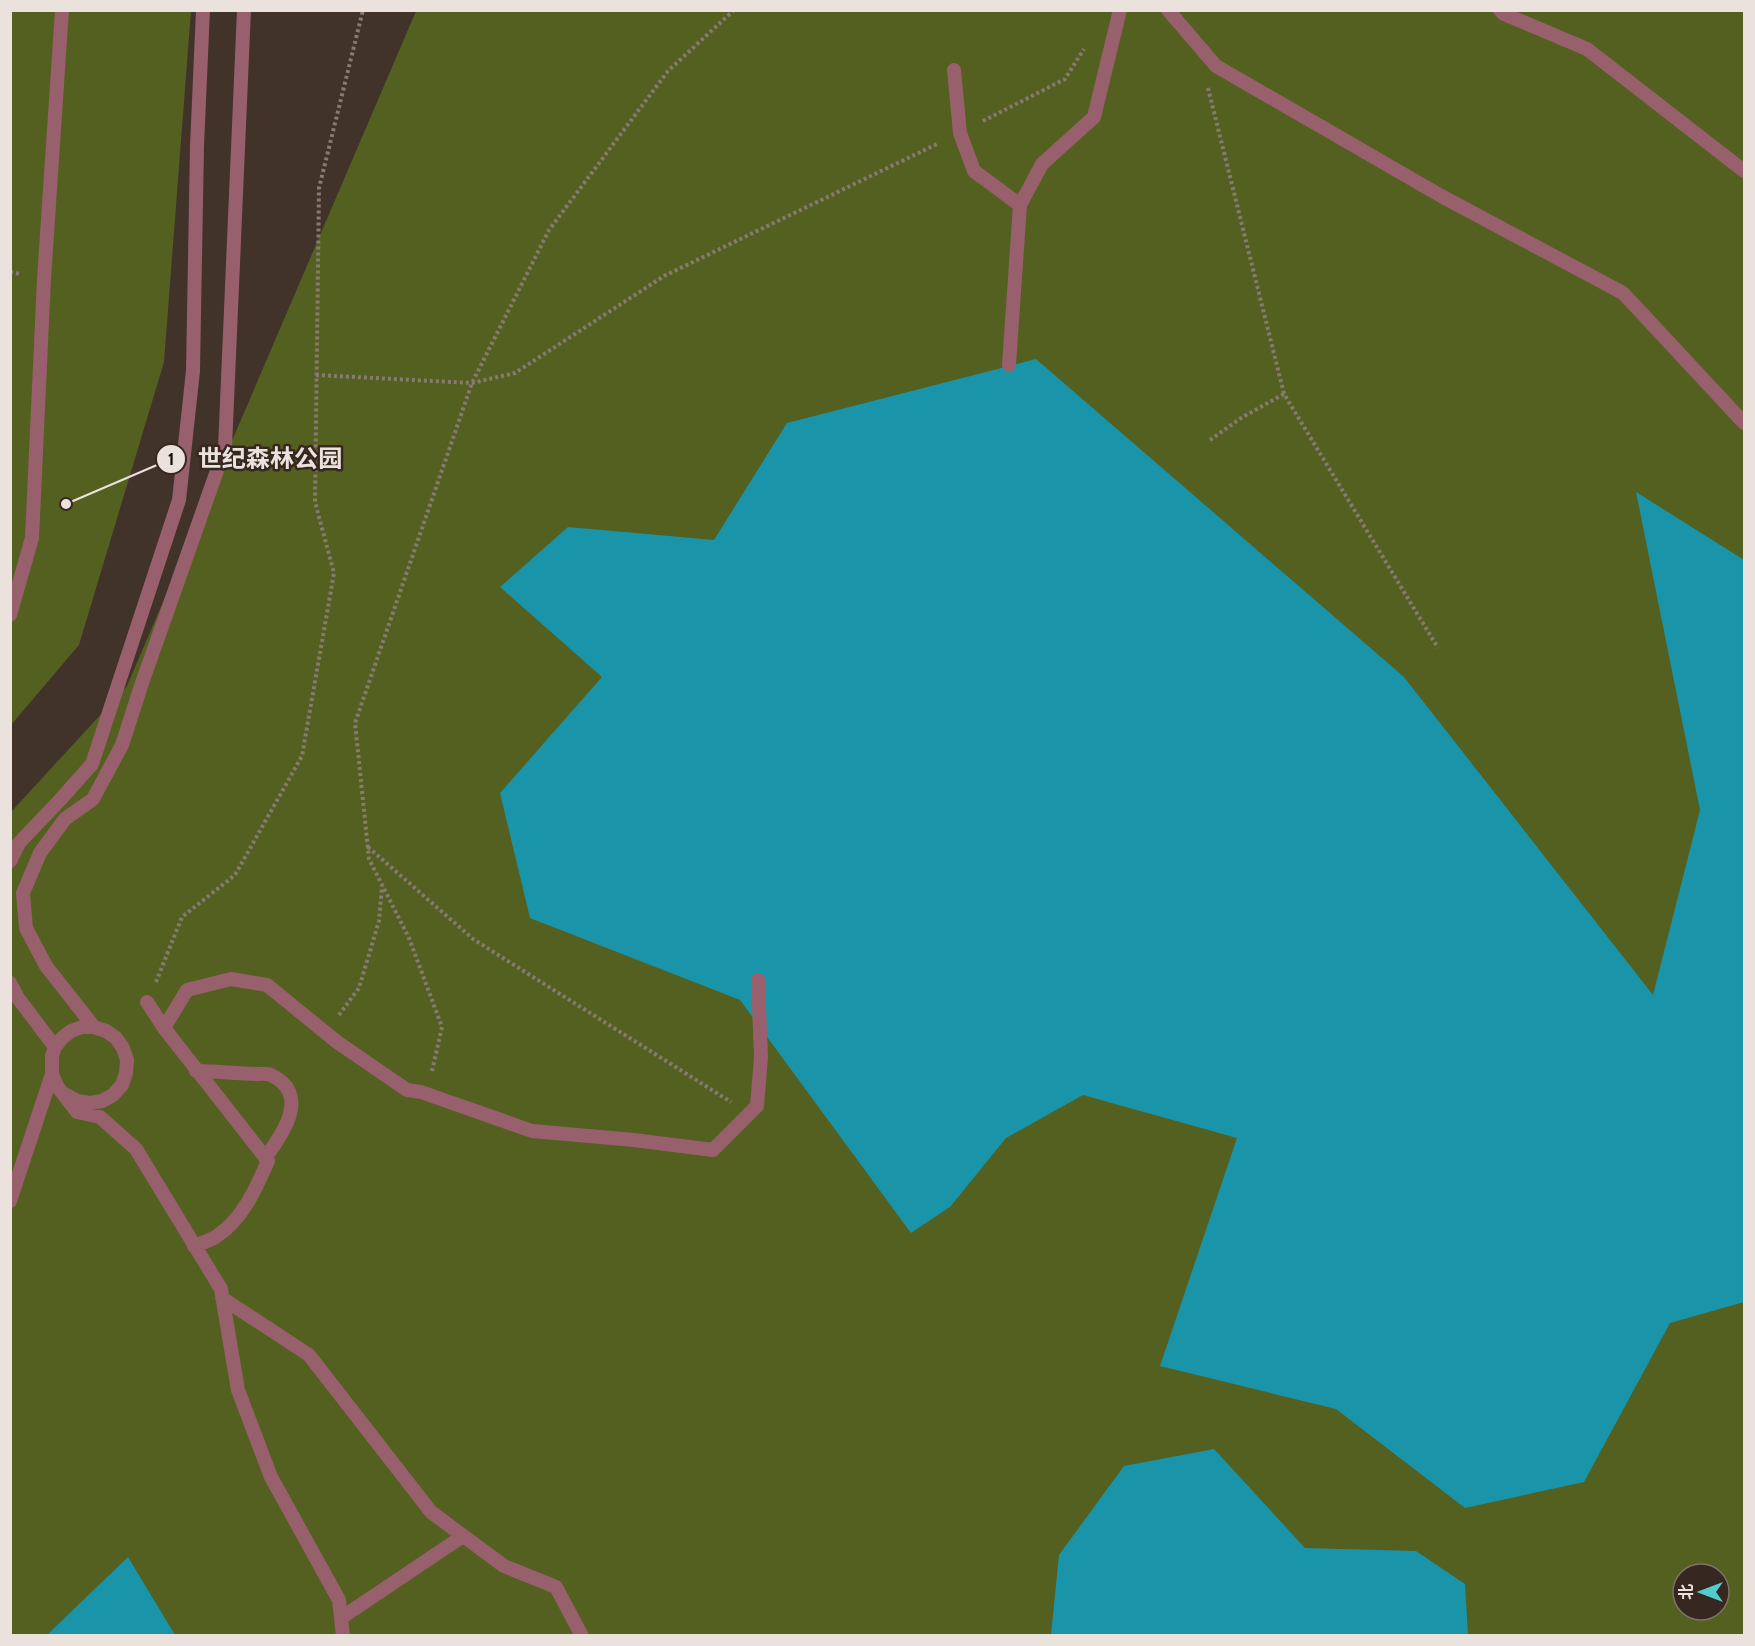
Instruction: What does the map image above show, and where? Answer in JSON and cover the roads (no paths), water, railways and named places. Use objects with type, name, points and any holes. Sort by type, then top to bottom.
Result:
[{"type":"lane","points":[[10,615],[32,538],[43,299],[62,10]]},
{"type":"lane","points":[[10,861],[19,843],[92,764],[179,500],[193,371],[193,290],[203,10]]},
{"type":"lane","points":[[94,1027],[46,966],[26,928],[23,893],[40,853],[65,819],[93,799],[122,745],[225,448],[244,10]]},
{"type":"lane","points":[[1009,365],[1020,205],[1042,164],[1094,117],[1120,10]]},
{"type":"lane","points":[[1168,10],[1216,66],[1443,197],[1623,293],[1744,423]]},
{"type":"lane","points":[[1500,10],[1504,14],[1587,50],[1744,171]]},
{"type":"lane","points":[[954,70],[960,133],[974,171],[1020,205]]},
{"type":"lane","points":[[164,1028],[187,990],[231,979],[267,985],[326,1033],[407,1090],[421,1092],[532,1131],[713,1150],[757,1106],[760,1057],[758,980]]},
{"type":"lane","points":[[10,982],[18,998],[55,1047]]},
{"type":"lane","points":[[147,1002],[196,1071],[268,1161],[254,1195],[239,1214],[217,1236],[194,1246]]},
{"type":"lane","points":[[10,1201],[52,1074],[52,1056],[55,1047],[71,1031],[82,1027],[94,1027],[111,1034],[123,1048],[127,1060],[122,1085],[113,1095],[102,1101],[90,1103],[77,1101],[66,1095]]},
{"type":"lane","points":[[196,1071],[270,1074],[288,1089],[292,1107],[284,1132],[266,1158]]},
{"type":"lane","points":[[52,1074],[57,1086],[77,1112],[100,1117],[136,1149],[221,1290],[238,1390],[272,1477],[339,1600],[343,1635]]},
{"type":"lane","points":[[222,1298],[309,1355],[431,1512],[504,1566],[556,1587],[582,1635]]},
{"type":"lane","points":[[341,1618],[463,1536]]},
{"type":"water","points":[[1036,359],[1404,677],[1653,995],[1700,810],[1636,492],[1744,560],[1744,1302],[1670,1323],[1584,1482],[1465,1508],[1336,1409],[1160,1366],[1237,1138],[1083,1095],[1006,1138],[950,1207],[911,1233],[740,1000],[530,918],[500,793],[602,677],[500,587],[568,527],[714,540],[787,423]]},
{"type":"water","points":[[1214,1449],[1305,1548],[1416,1551],[1465,1584],[1468,1635],[1051,1635],[1059,1555],[1124,1466]]},
{"type":"water","points":[[128,1557],[175,1635],[47,1635]]},
{"type":"place","name":"世纪森林公园","points":[[66,504]]}]
